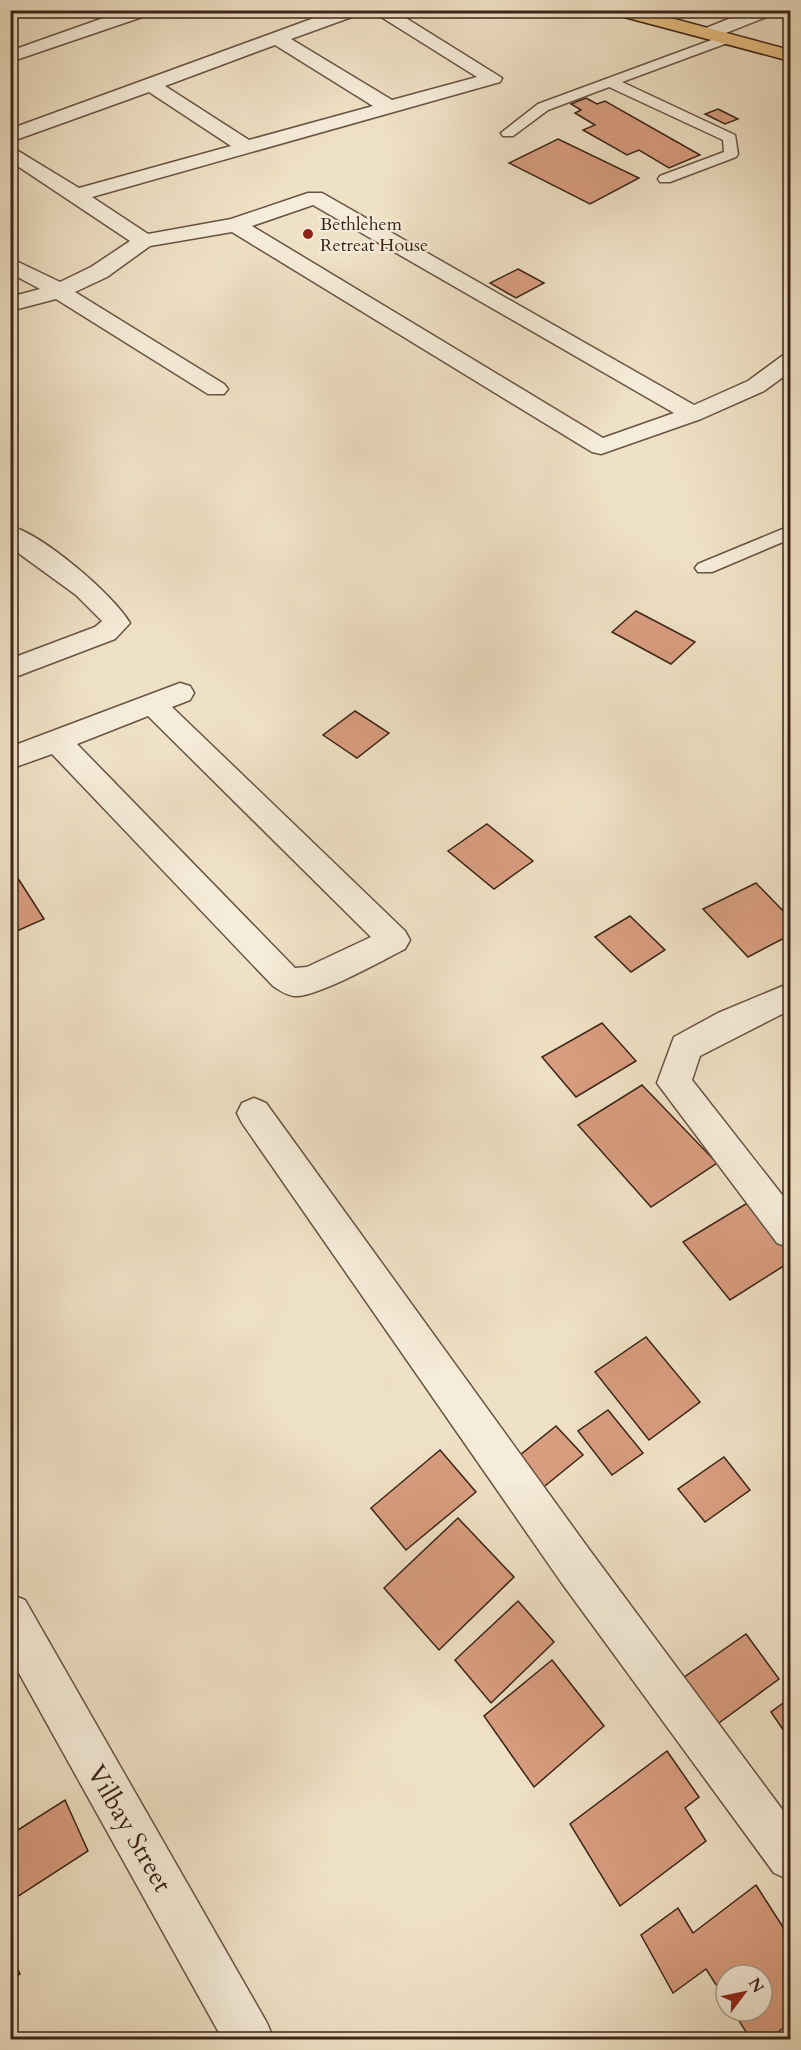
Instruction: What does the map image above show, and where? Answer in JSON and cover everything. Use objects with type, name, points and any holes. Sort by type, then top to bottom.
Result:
[{"type":"main road","points":[[619,10],[790,56]]},
{"type":"street","points":[[10,57],[145,10]]},
{"type":"street","points":[[10,136],[153,86],[354,10]]},
{"type":"street","points":[[74,196],[493,78],[379,10]]},
{"type":"street","points":[[716,37],[768,10]]},
{"type":"street","points":[[278,39],[389,107]]},
{"type":"street","points":[[153,86],[246,147]]},
{"type":"street","points":[[10,152],[144,242]]},
{"type":"street","points":[[10,304],[59,291],[99,272],[144,242],[235,225],[315,197],[693,414]]},
{"type":"street","points":[[235,225],[601,447],[693,414],[756,386],[790,361]]},
{"type":"street","points":[[10,264],[59,291],[216,389]]},
{"type":"street","points":[[10,534],[113,612],[117,623],[105,633],[10,670]]},
{"type":"street","points":[[10,759],[180,693]]},
{"type":"street","points":[[57,741],[284,977],[295,982],[314,978],[394,940],[152,704]]},
{"type":"street","points":[[790,996],[730,1023],[686,1047],[675,1083],[790,1232]]},
{"type":"street","points":[[254,1113],[576,1567],[790,1857]]},
{"type":"street","name":"Vilbay Street","points":[[10,1615],[250,2040]]},
{"type":"lane","points":[[508,133],[543,107],[716,37]]},
{"type":"lane","points":[[608,81],[730,138],[731,154],[665,179]]},
{"type":"lane","points":[[705,568],[790,532]]},
{"type":"building","points":[[586,98],[597,104],[605,101],[700,155],[669,168],[639,150],[627,155],[583,130],[595,125],[575,113],[581,110],[571,104]]},
{"type":"building","points":[[718,109],[738,119],[725,124],[705,114]]},
{"type":"building","points":[[558,139],[639,178],[590,204],[509,163]]},
{"type":"building","points":[[518,269],[544,283],[516,298],[490,283]]},
{"type":"building","points":[[636,611],[695,642],[671,664],[612,632]]},
{"type":"building","points":[[355,711],[389,733],[357,758],[323,735]]},
{"type":"building","points":[[487,824],[533,861],[494,889],[448,851]]},
{"type":"building","points":[[12,869],[44,919],[10,934],[10,870]]},
{"type":"building","points":[[756,883],[790,918],[790,935],[748,957],[703,909]]},
{"type":"building","points":[[630,916],[665,950],[631,972],[595,937]]},
{"type":"building","points":[[602,1023],[636,1061],[576,1097],[542,1057]]},
{"type":"building","points":[[642,1085],[717,1163],[651,1207],[578,1125]]},
{"type":"building","points":[[754,1199],[790,1242],[790,1262],[730,1300],[683,1242]]},
{"type":"building","points":[[646,1337],[700,1402],[649,1440],[595,1372]]},
{"type":"building","points":[[608,1410],[643,1453],[612,1475],[578,1431]]},
{"type":"building","points":[[556,1426],[583,1455],[535,1494],[509,1464]]},
{"type":"building","points":[[440,1450],[476,1492],[406,1550],[371,1508]]},
{"type":"building","points":[[724,1457],[750,1490],[705,1522],[678,1489]]},
{"type":"building","points":[[458,1518],[514,1577],[439,1650],[384,1588]]},
{"type":"building","points":[[518,1601],[554,1642],[491,1703],[455,1660]]},
{"type":"building","points":[[746,1634],[779,1679],[712,1728],[680,1680]]},
{"type":"building","points":[[552,1660],[604,1726],[534,1787],[484,1716]]},
{"type":"building","points":[[790,1698],[790,1740],[771,1712]]},
{"type":"building","points":[[667,1751],[699,1797],[685,1808],[706,1841],[620,1906],[570,1824]]},
{"type":"building","points":[[65,1800],[88,1851],[14,1899],[10,1890],[10,1835]]},
{"type":"building","points":[[756,1885],[790,1938],[790,2022],[769,2040],[751,2040],[740,2023],[774,2023],[774,1963],[714,1963],[714,1981],[706,1969],[673,1993],[641,1935],[678,1908],[693,1933]]},
{"type":"building","points":[[10,1954],[20,1974],[10,1980]]},
{"type":"place","name":"Bethlehem Retreat House","points":[[308,234]]}]
